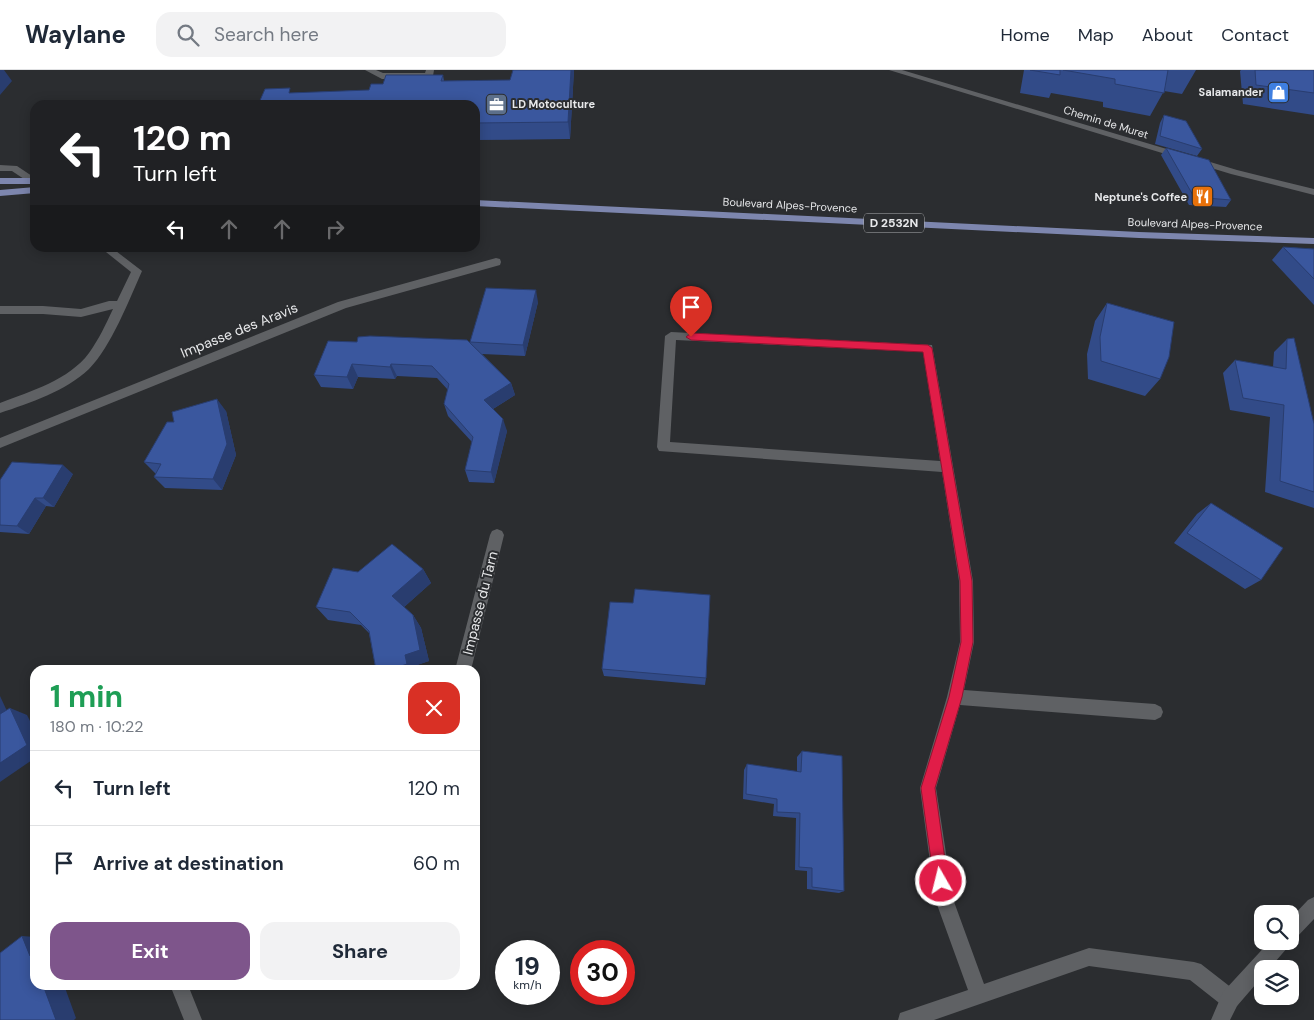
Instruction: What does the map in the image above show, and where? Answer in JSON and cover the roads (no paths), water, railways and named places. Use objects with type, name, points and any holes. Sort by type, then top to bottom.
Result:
[{"type":"main road","points":[[0,181],[30,184]]},
{"type":"main road","points":[[0,193],[30,185]]},
{"type":"main road","name":"Boulevard Alpes-Provence","points":[[480,203],[1314,241]]},
{"type":"street","points":[[369,70],[382,76],[429,76],[430,70]]},
{"type":"street","name":"Chemin de Muret","points":[[893,70],[1234,172],[1314,192]]},
{"type":"street","points":[[0,168],[14,168],[30,181]]},
{"type":"street","points":[[0,408],[57,384],[93,358],[137,271],[111,252]]},
{"type":"street","name":"Impasse des Aravis","points":[[0,443],[342,304],[496,262]]},
{"type":"street","points":[[0,310],[43,310],[81,314],[109,305],[121,305]]},
{"type":"street","points":[[947,467],[663,446],[671,336],[928,348],[966,581],[967,642],[955,697],[928,788],[944,899],[979,995]]},
{"type":"street","name":"Impasse du Tarn","points":[[464,665],[497,535]]},
{"type":"street","points":[[955,697],[1155,712]]},
{"type":"street","points":[[1299,922],[1314,906]]},
{"type":"street","points":[[1220,1020],[1230,999],[1274,950]]},
{"type":"street","points":[[906,1020],[1089,958],[1194,972],[1230,999]]},
{"type":"street","points":[[181,990],[193,1020]]},
{"type":"place","name":"Salamander","points":[[1279,92]]},
{"type":"place","name":"LD Motoculture","points":[[496,104]]},
{"type":"place","name":"Neptune's Coffee","points":[[1203,197]]}]
